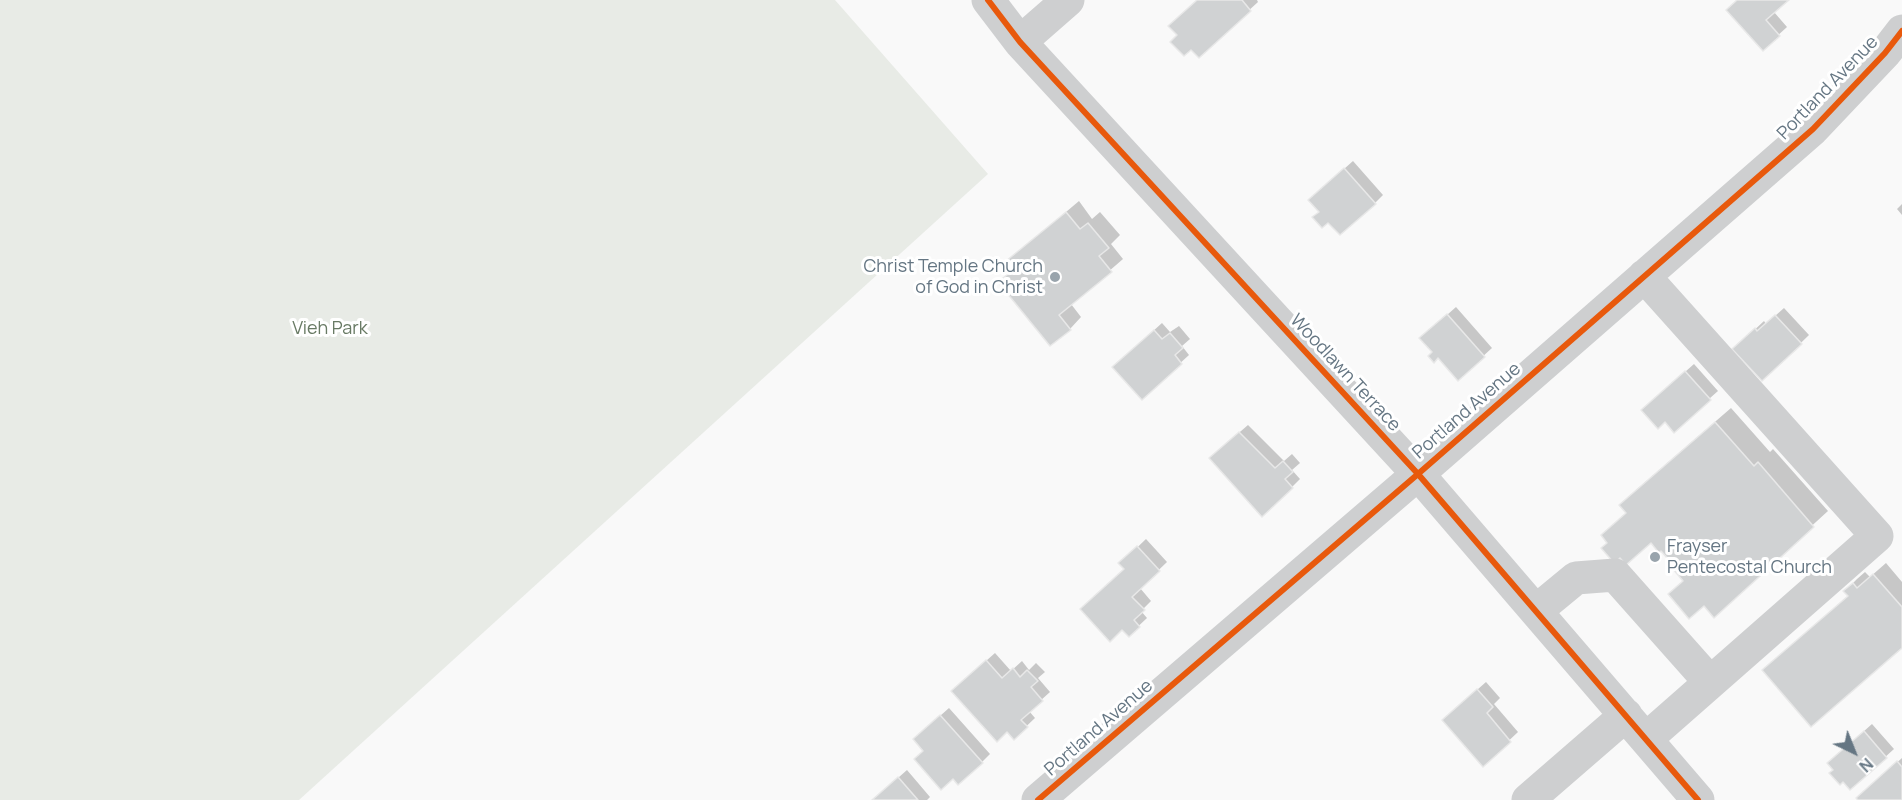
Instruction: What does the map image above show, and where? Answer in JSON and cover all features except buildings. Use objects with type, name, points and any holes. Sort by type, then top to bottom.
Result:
[{"type":"street","name":"Woodlawn Terrace","points":[[988,0],[1020,42],[1418,474],[1698,800]]},
{"type":"street","points":[[1020,42],[1068,0]]},
{"type":"street","name":"Portland Avenue","points":[[1038,800],[1418,474],[1813,129],[1885,53],[1902,31]]},
{"type":"street","points":[[1528,800],[1636,727],[1710,682],[1877,536],[1644,276]]},
{"type":"street","points":[[1536,611],[1576,578],[1615,575],[1710,682]]},
{"type":"green space","name":"Vieh Park","points":[[0,0],[835,0],[988,174],[299,800],[0,800]]},
{"type":"cycle path","points":[[988,0],[1020,42],[1418,474],[1698,800]]},
{"type":"cycle path","points":[[1038,800],[1418,474],[1813,129],[1885,53],[1902,31]]},
{"type":"place","name":"Christ Temple Church of God in Christ","points":[[1055,277]]},
{"type":"place","name":"Frayser Pentecostal Church","points":[[1655,557]]}]
